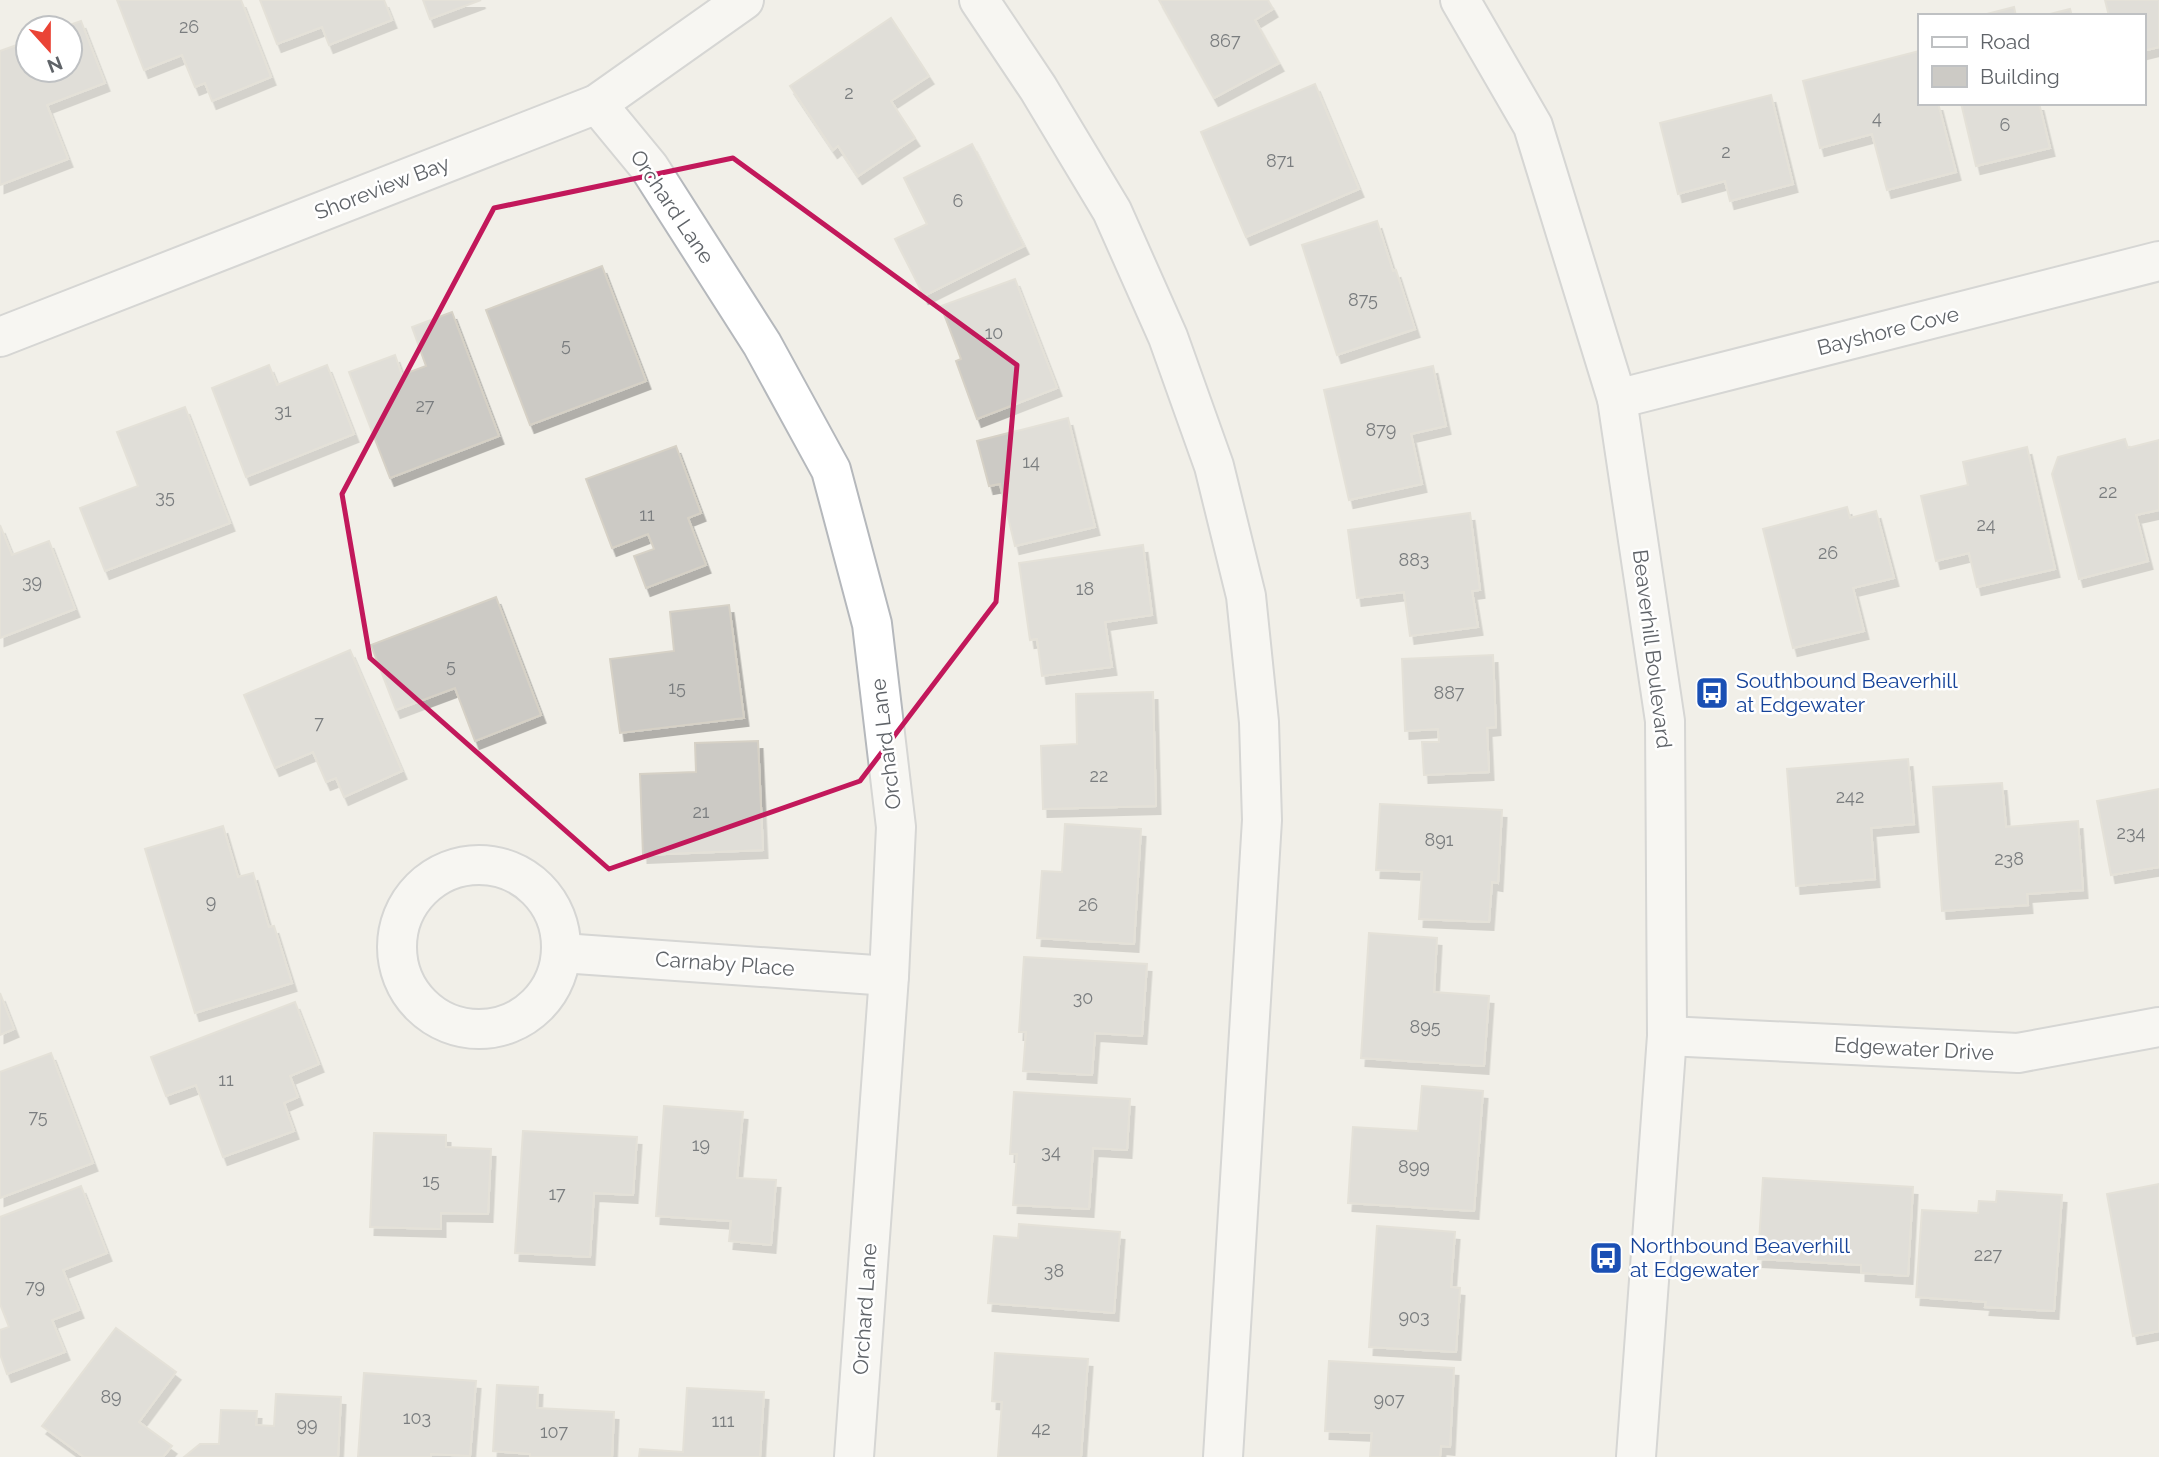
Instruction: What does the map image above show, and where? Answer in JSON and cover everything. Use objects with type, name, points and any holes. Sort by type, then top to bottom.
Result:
[{"type":"street","name":"Shoreview Bay","points":[[0,337],[597,104],[744,0]]},
{"type":"street","points":[[979,0],[1038,88],[1112,211],[1168,337],[1214,466],[1246,596],[1259,722],[1262,820],[1223,1457]]},
{"type":"street","name":"Beaverhill Boulevard","points":[[1460,0],[1533,126],[1617,399],[1665,721],[1667,1036],[1636,1457]]},
{"type":"street","name":"Orchard Lane","points":[[597,104],[649,167],[762,344],[831,470],[872,624],[896,827],[889,976],[854,1457]]},
{"type":"street","name":"Bayshore Cove","points":[[1617,399],[2159,261]]},
{"type":"street","points":[[477,864],[504,868],[529,881],[548,900],[559,925],[562,953],[555,979],[541,1002],[520,1018],[495,1028],[467,1028],[442,1020],[420,1004],[405,982],[397,956],[398,930],[408,904],[426,884],[450,870],[477,864]]},
{"type":"street","name":"Carnaby Place","points":[[562,953],[889,976]]},
{"type":"street","name":"Edgewater Drive","points":[[1667,1036],[2018,1053],[2159,1027]]},
{"type":"highlighted area","points":[[733,158],[1017,365],[996,602],[860,781],[609,869],[370,658],[342,494],[494,208]]},
{"type":"building","points":[[117,0],[241,0],[271,77],[212,101],[205,83],[195,87],[182,55],[144,70]]},
{"type":"building","points":[[260,0],[384,0],[392,20],[329,45],[322,27],[277,44]]},
{"type":"building","points":[[423,0],[481,0],[430,19]]},
{"type":"building","points":[[1159,0],[1268,0],[1273,9],[1255,20],[1279,63],[1214,98]]},
{"type":"building","points":[[2105,0],[2159,0],[2159,47],[2145,50],[2145,14],[2108,14]]},
{"type":"building","points":[[2014,7],[2016,14],[1987,14]]},
{"type":"building","points":[[2070,9],[2071,14],[2050,14]]},
{"type":"building","points":[[891,18],[929,76],[891,101],[915,138],[858,176],[838,146],[833,150],[790,86]]},
{"type":"building","points":[[84,29],[105,83],[47,105],[68,159],[0,185],[0,51],[14,46],[14,84],[84,84]]},
{"type":"building","points":[[1918,51],[1918,105],[1939,105],[1956,172],[1887,190],[1872,134],[1820,148],[1803,81]]},
{"type":"building","points":[[1315,84],[1359,189],[1246,237],[1201,132]]},
{"type":"building","points":[[1771,95],[1793,184],[1730,201],[1725,181],[1678,194],[1660,123]]},
{"type":"building","points":[[1961,105],[2039,105],[2050,148],[1976,166]]},
{"type":"building","points":[[972,144],[1024,246],[924,296],[895,239],[927,224],[904,178]]},
{"type":"building","points":[[1377,221],[1415,329],[1337,355],[1302,245]]},
{"type":"building","points":[[602,266],[646,381],[530,425],[486,310]]},
{"type":"building","points":[[1015,279],[1057,388],[977,419],[956,361],[961,359],[941,306]]},
{"type":"building","points":[[452,312],[499,436],[390,478],[349,372],[395,355],[402,375],[426,366],[412,327]]},
{"type":"building","points":[[269,365],[277,385],[327,365],[354,434],[246,477],[212,388]]},
{"type":"building","points":[[1433,366],[1446,426],[1411,434],[1422,484],[1349,500],[1324,390]]},
{"type":"building","points":[[185,407],[230,523],[105,571],[80,508],[138,486],[117,432]]},
{"type":"building","points":[[1068,418],[1095,527],[1015,546],[1000,484],[989,486],[977,441]]},
{"type":"building","points":[[2125,439],[2128,448],[2159,440],[2159,510],[2136,515],[2148,561],[2079,579],[2052,474],[2058,457]]},
{"type":"building","points":[[676,446],[701,513],[688,518],[706,565],[646,588],[634,556],[654,549],[648,534],[612,548],[586,479]]},
{"type":"building","points":[[2027,447],[2055,569],[1977,587],[1969,553],[1936,561],[1921,496],[1968,485],[1963,462]]},
{"type":"building","points":[[1847,507],[1850,518],[1876,511],[1894,578],[1853,588],[1864,631],[1793,648],[1763,529]]},
{"type":"building","points":[[1470,513],[1480,590],[1472,591],[1478,627],[1410,636],[1404,592],[1357,598],[1348,530]]},
{"type":"building","points":[[0,525],[12,555],[49,541],[75,609],[0,638]]},
{"type":"building","points":[[1143,545],[1152,615],[1105,622],[1112,667],[1042,676],[1037,639],[1030,640],[1019,563]]},
{"type":"building","points":[[496,597],[541,715],[475,741],[455,688],[396,710],[371,645]]},
{"type":"building","points":[[729,605],[744,718],[620,733],[610,659],[674,651],[670,612]]},
{"type":"building","points":[[350,650],[402,771],[344,797],[336,778],[326,782],[313,752],[275,768],[244,695]]},
{"type":"building","points":[[1493,655],[1496,727],[1487,728],[1489,772],[1424,775],[1422,742],[1439,742],[1438,729],[1405,731],[1402,659]]},
{"type":"building","points":[[1153,692],[1156,806],[1043,809],[1041,746],[1077,744],[1076,694]]},
{"type":"building","points":[[758,741],[763,850],[643,855],[640,774],[696,772],[695,743]]},
{"type":"building","points":[[1908,759],[1914,824],[1871,828],[1875,879],[1796,886],[1787,769]]},
{"type":"building","points":[[2002,783],[2006,827],[2078,821],[2083,890],[2027,894],[2028,905],[1942,911],[1933,787]]},
{"type":"building","points":[[2159,789],[2159,867],[2111,875],[2097,801]]},
{"type":"building","points":[[1380,804],[1502,810],[1498,883],[1492,882],[1489,922],[1419,919],[1422,872],[1376,870]]},
{"type":"building","points":[[1065,824],[1141,829],[1134,944],[1037,938],[1042,871],[1062,872]]},
{"type":"building","points":[[223,826],[238,877],[253,873],[269,927],[274,926],[292,983],[195,1013],[145,849]]},
{"type":"building","points":[[1369,933],[1437,938],[1434,992],[1489,996],[1484,1066],[1361,1058]]},
{"type":"building","points":[[1024,957],[1147,964],[1142,1036],[1095,1033],[1092,1075],[1023,1071],[1026,1032],[1019,1032]]},
{"type":"building","points":[[0,993],[14,1029],[0,1035]]},
{"type":"building","points":[[295,1002],[319,1064],[290,1076],[298,1097],[284,1103],[294,1131],[223,1157],[196,1085],[166,1096],[151,1057]]},
{"type":"building","points":[[51,1053],[93,1163],[0,1198],[0,1072]]},
{"type":"building","points":[[1422,1086],[1483,1091],[1474,1211],[1348,1203],[1353,1127],[1418,1131]]},
{"type":"building","points":[[1014,1092],[1130,1099],[1127,1150],[1093,1148],[1089,1209],[1013,1205],[1017,1154],[1010,1154]]},
{"type":"building","points":[[664,1106],[743,1112],[737,1178],[776,1180],[771,1245],[729,1241],[731,1221],[656,1216]]},
{"type":"building","points":[[523,1131],[637,1137],[633,1195],[594,1193],[590,1257],[515,1253]]},
{"type":"building","points":[[374,1133],[446,1135],[446,1147],[491,1149],[488,1214],[441,1213],[441,1229],[370,1227]]},
{"type":"building","points":[[1763,1178],[1913,1187],[1908,1276],[1861,1273],[1861,1265],[1758,1259]]},
{"type":"building","points":[[2159,1184],[2159,1331],[2133,1336],[2107,1194]]},
{"type":"building","points":[[81,1186],[107,1253],[63,1270],[79,1310],[52,1320],[65,1352],[7,1374],[0,1354],[0,1330],[9,1327],[0,1304],[0,1217]]},
{"type":"building","points":[[1997,1191],[2062,1195],[2054,1311],[1985,1307],[1986,1302],[1916,1297],[1922,1210],[1978,1213],[1979,1201],[1996,1202]]},
{"type":"building","points":[[1019,1224],[1120,1232],[1114,1313],[988,1303],[994,1236],[1018,1238]]},
{"type":"building","points":[[1377,1226],[1455,1232],[1451,1287],[1460,1288],[1456,1352],[1369,1347]]},
{"type":"building","points":[[116,1328],[176,1372],[139,1422],[172,1446],[163,1457],[84,1457],[42,1426]]},
{"type":"building","points":[[995,1353],[1088,1359],[1081,1457],[998,1457],[1002,1402],[992,1401]]},
{"type":"building","points":[[1329,1361],[1454,1368],[1450,1447],[1441,1446],[1440,1457],[1370,1457],[1372,1433],[1325,1431]]},
{"type":"building","points":[[364,1373],[476,1381],[470,1456],[431,1454],[431,1457],[358,1457]]},
{"type":"building","points":[[497,1385],[538,1387],[537,1408],[614,1412],[612,1457],[530,1457],[530,1454],[493,1451]]},
{"type":"building","points":[[687,1388],[764,1392],[760,1457],[639,1457],[640,1449],[683,1452]]},
{"type":"building","points":[[276,1394],[341,1397],[338,1457],[184,1457],[200,1444],[219,1444],[221,1410],[257,1411],[256,1425],[274,1426]]},
{"type":"place","name":"Southbound Beaverhill at Edgewater","points":[[1712,693]]},
{"type":"place","name":"Northbound Beaverhill at Edgewater","points":[[1606,1258]]}]
